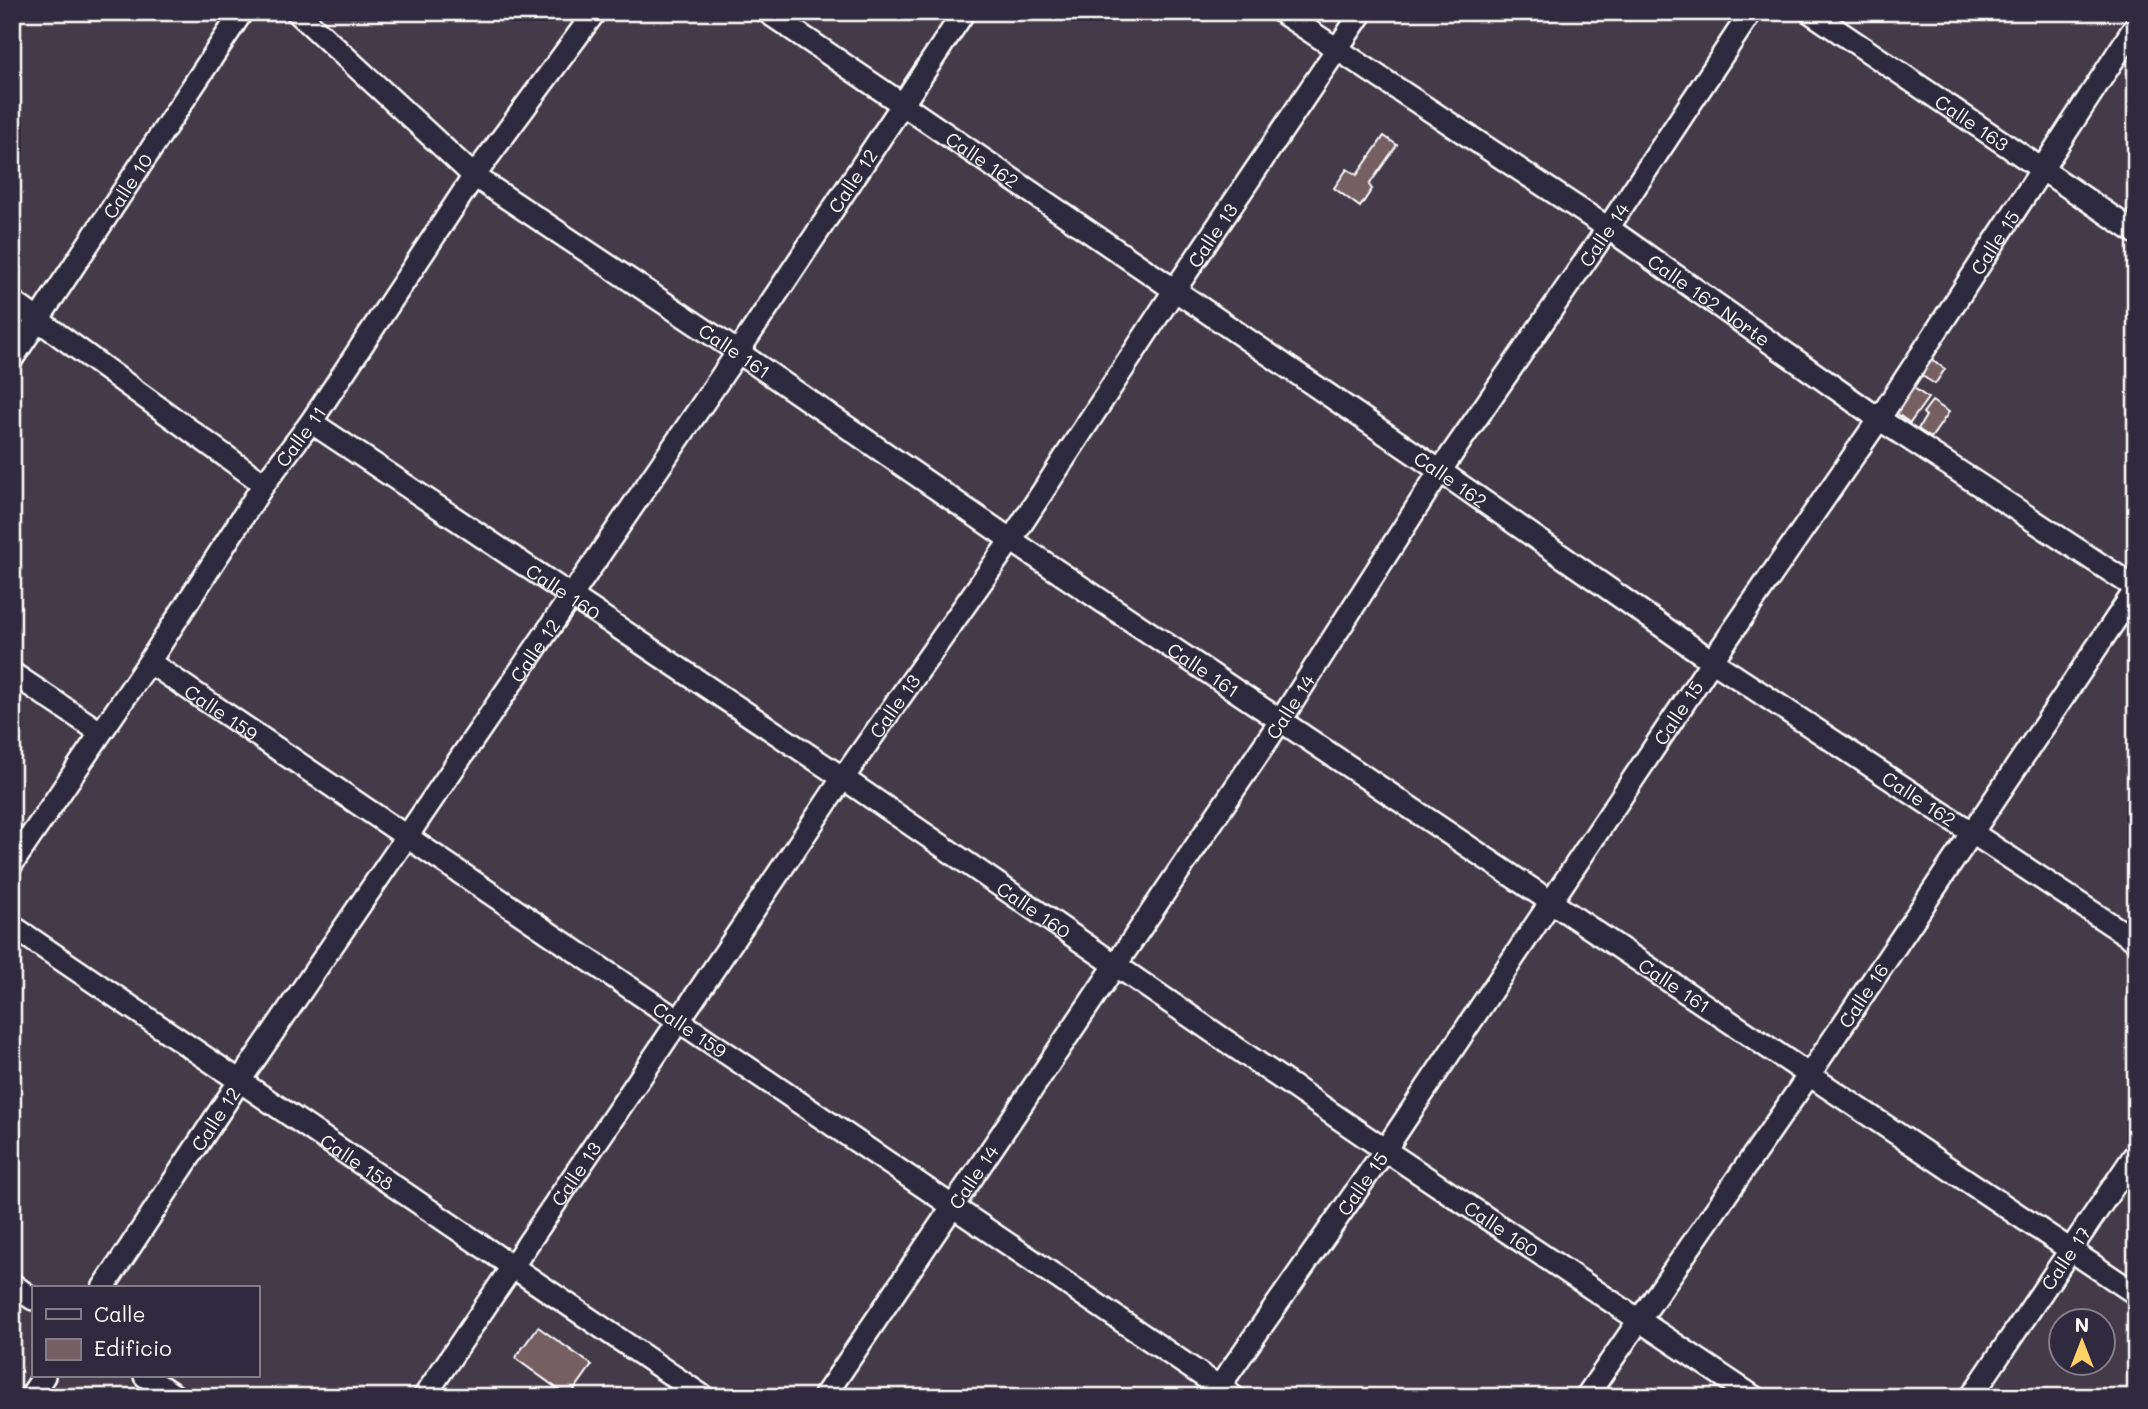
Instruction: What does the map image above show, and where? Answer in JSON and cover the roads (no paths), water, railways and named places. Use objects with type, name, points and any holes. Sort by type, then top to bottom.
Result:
[{"type":"street","name":"Calle 10","points":[[12,359],[242,12]]},
{"type":"street","name":"Calle 161","points":[[297,12],[474,176],[738,352],[1011,540],[2136,1294]]},
{"type":"street","name":"Calle 11","points":[[12,864],[149,662],[264,484],[311,422],[474,176],[595,12]]},
{"type":"street","name":"Calle 162","points":[[767,12],[1440,471],[1712,661],[2136,942]]},
{"type":"street","name":"Calle 12","points":[[104,1286],[239,1082],[738,352],[964,12]]},
{"type":"street","name":"Calle 162 Norte","points":[[1281,12],[1608,228],[1879,419],[2136,588]]},
{"type":"street","name":"Calle 13","points":[[424,1397],[843,778],[1011,540],[1174,291],[1362,12]]},
{"type":"street","name":"Calle 14","points":[[824,1397],[1118,964],[1280,720],[1440,471],[1608,228],[1751,12]]},
{"type":"street","name":"Calle 163","points":[[1810,12],[2136,233]]},
{"type":"street","name":"Calle 15","points":[[1222,1393],[1712,661],[1879,419],[2136,25]]},
{"type":"street","points":[[12,301],[264,484]]},
{"type":"street","name":"Calle 160","points":[[311,422],[843,778],[1118,964],[1385,1150],[1754,1397]]},
{"type":"street","name":"Calle 16","points":[[1587,1397],[1809,1075],[2136,588]]},
{"type":"street","name":"Calle 159","points":[[149,662],[405,838],[954,1206],[1222,1393]]},
{"type":"street","points":[[12,673],[100,732]]},
{"type":"street","name":"Calle 158","points":[[12,926],[704,1397]]},
{"type":"street","name":"Calle 17","points":[[1971,1397],[2136,1153]]},
{"type":"street","points":[[12,1284],[32,1298]]},
{"type":"street","points":[[30,1397],[43,1378]]},
{"type":"street","points":[[148,1378],[177,1397]]}]
